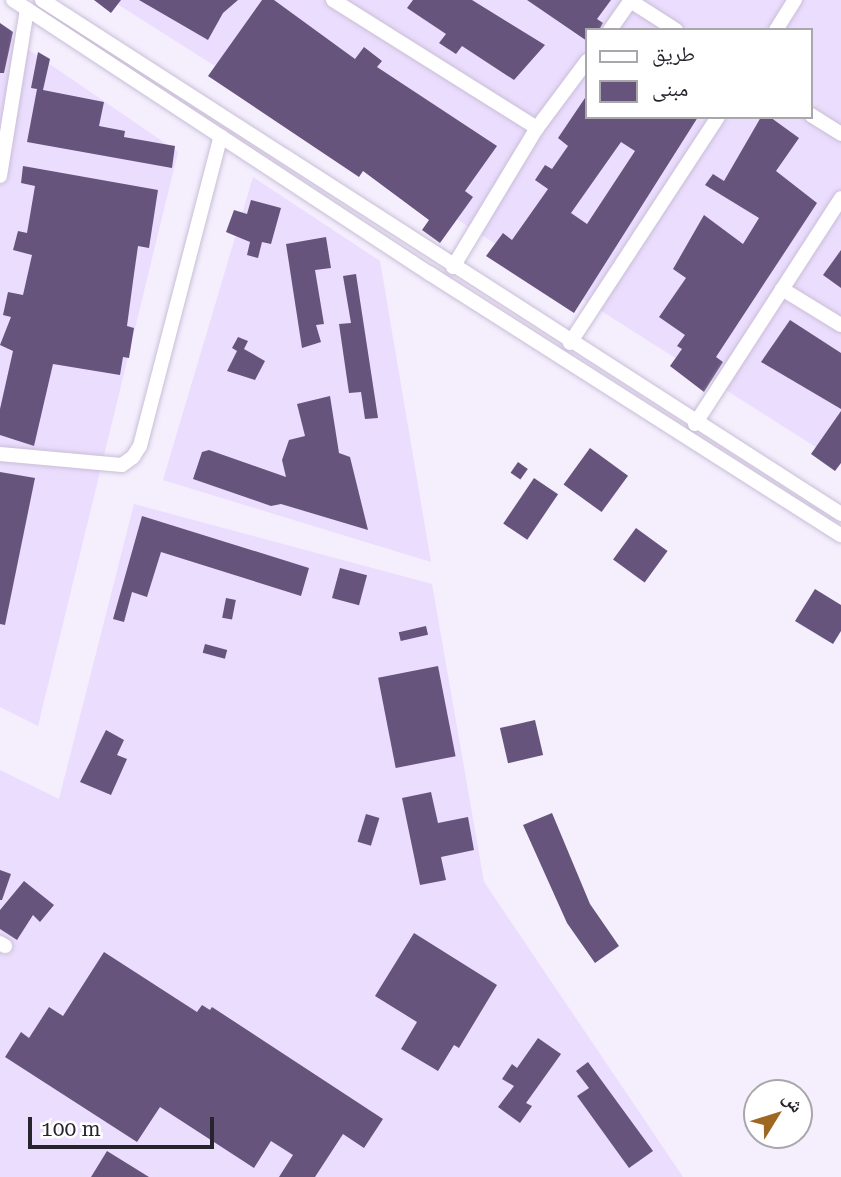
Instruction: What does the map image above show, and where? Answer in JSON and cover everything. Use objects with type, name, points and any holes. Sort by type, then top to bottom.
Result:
[{"type":"street","points":[[13,0],[841,535]]},
{"type":"street","points":[[42,0],[695,424],[841,514]]},
{"type":"street","points":[[333,0],[537,128]]},
{"type":"street","points":[[611,28],[630,0],[673,28]]},
{"type":"street","points":[[777,28],[795,0]]},
{"type":"street","points":[[0,176],[27,9]]},
{"type":"street","points":[[453,267],[537,128],[586,62]]},
{"type":"street","points":[[813,116],[841,134]]},
{"type":"street","points":[[570,343],[718,119]]},
{"type":"street","points":[[0,454],[122,465],[133,457],[140,446],[221,136]]},
{"type":"street","points":[[695,424],[841,198]]},
{"type":"street","points":[[782,289],[841,325]]},
{"type":"shaded area","points":[[111,0],[841,0],[841,463]]},
{"type":"shaded area","points":[[0,30],[178,152],[38,726],[0,707]]},
{"type":"shaded area","points":[[253,177],[380,261],[431,562],[163,480]]},
{"type":"shaded area","points":[[134,504],[432,584],[484,882],[683,1177],[0,1177],[0,770],[59,799]]},
{"type":"building","points":[[94,0],[121,0],[111,13]]},
{"type":"building","points":[[139,0],[238,0],[223,13],[208,40]]},
{"type":"building","points":[[262,0],[274,0],[355,59],[364,47],[382,61],[377,67],[497,146],[465,191],[473,197],[440,243],[422,230],[429,220],[363,171],[359,177],[208,76]]},
{"type":"building","points":[[413,0],[472,0],[545,45],[514,80],[462,46],[456,54],[439,43],[446,34],[407,8]]},
{"type":"building","points":[[527,0],[611,0],[597,19],[603,23],[600,28],[586,28],[586,40]]},
{"type":"building","points":[[0,23],[13,32],[4,73],[0,73]]},
{"type":"building","points":[[38,52],[50,59],[43,90],[104,102],[99,126],[125,131],[124,137],[175,146],[172,168],[27,142],[37,89],[31,88]]},
{"type":"building","points":[[586,96],[586,119],[697,119],[574,313],[486,256],[503,233],[512,240],[548,189],[535,180],[545,165],[552,169],[568,146],[558,138]],"holes":[[[621,142],[635,151],[587,224],[571,213]]]},
{"type":"building","points":[[760,119],[773,119],[799,138],[776,171],[817,203],[716,357],[723,362],[704,392],[670,366],[682,349],[677,346],[685,335],[659,317],[686,278],[673,269],[704,215],[743,244],[759,218],[705,185],[713,174],[724,181]]},
{"type":"building","points":[[23,166],[158,190],[149,248],[138,246],[127,326],[134,328],[129,358],[123,357],[120,375],[53,364],[34,446],[0,435],[0,409],[13,351],[0,345],[11,317],[3,315],[8,292],[23,295],[32,255],[13,250],[18,231],[27,233],[35,186],[21,183]]},
{"type":"building","points":[[251,200],[281,208],[271,244],[262,242],[258,258],[247,255],[250,242],[226,232],[234,210],[247,214]]},
{"type":"building","points":[[326,237],[331,268],[315,270],[324,324],[316,325],[321,342],[302,348],[286,244]]},
{"type":"building","points":[[841,250],[841,288],[823,275]]},
{"type":"building","points":[[356,274],[378,418],[365,419],[361,392],[349,393],[339,324],[351,323],[343,276]]},
{"type":"building","points":[[790,320],[841,353],[841,409],[761,362]]},
{"type":"building","points":[[238,337],[248,341],[244,349],[265,361],[255,380],[227,371],[237,351],[232,348]]},
{"type":"building","points":[[330,396],[339,453],[350,457],[368,530],[281,504],[271,506],[193,479],[202,452],[209,450],[286,477],[282,460],[289,440],[305,436],[297,404]]},
{"type":"building","points":[[841,411],[841,463],[835,471],[811,454]]},
{"type":"building","points":[[590,448],[628,476],[602,512],[564,484]]},
{"type":"building","points":[[518,462],[528,469],[520,480],[511,473]]},
{"type":"building","points":[[0,472],[35,478],[5,625],[0,624]]},
{"type":"building","points":[[534,478],[558,494],[527,540],[503,524]]},
{"type":"building","points":[[142,516],[309,568],[301,596],[161,552],[147,597],[132,592],[124,622],[113,619]]},
{"type":"building","points":[[636,528],[668,551],[645,582],[613,560]]},
{"type":"building","points":[[340,568],[367,575],[359,605],[332,598]]},
{"type":"building","points":[[815,589],[841,605],[841,631],[833,644],[795,621]]},
{"type":"building","points":[[226,598],[236,600],[232,620],[222,618]]},
{"type":"building","points":[[426,626],[428,635],[401,641],[399,632]]},
{"type":"building","points":[[205,644],[227,650],[225,659],[203,653]]},
{"type":"building","points":[[438,666],[456,756],[396,768],[378,678]]},
{"type":"building","points":[[535,720],[543,755],[508,763],[500,728]]},
{"type":"building","points":[[106,730],[124,740],[117,755],[127,759],[111,795],[80,782]]},
{"type":"building","points":[[431,792],[438,823],[468,817],[474,850],[441,857],[446,880],[420,885],[402,798]]},
{"type":"building","points":[[552,813],[590,904],[619,946],[595,963],[567,923],[523,825]]},
{"type":"building","points":[[366,814],[379,818],[371,846],[358,842]]},
{"type":"building","points":[[0,870],[11,874],[2,900],[0,900]]},
{"type":"building","points":[[24,881],[54,905],[40,922],[33,915],[17,940],[0,929],[0,910]]},
{"type":"building","points":[[414,933],[497,985],[459,1048],[454,1045],[438,1071],[401,1049],[417,1022],[375,996]]},
{"type":"building","points":[[104,952],[197,1012],[202,1005],[210,1010],[212,1007],[383,1119],[364,1148],[343,1134],[315,1177],[279,1177],[293,1155],[271,1141],[254,1168],[160,1107],[137,1142],[5,1057],[21,1032],[29,1038],[49,1007],[63,1016]]},
{"type":"building","points":[[538,1038],[561,1054],[526,1103],[532,1106],[520,1123],[498,1107],[514,1086],[502,1079],[512,1064],[517,1068]]},
{"type":"building","points":[[588,1062],[653,1151],[629,1168],[577,1096],[589,1088],[576,1071]]},
{"type":"building","points":[[107,1151],[149,1177],[91,1177]]}]
